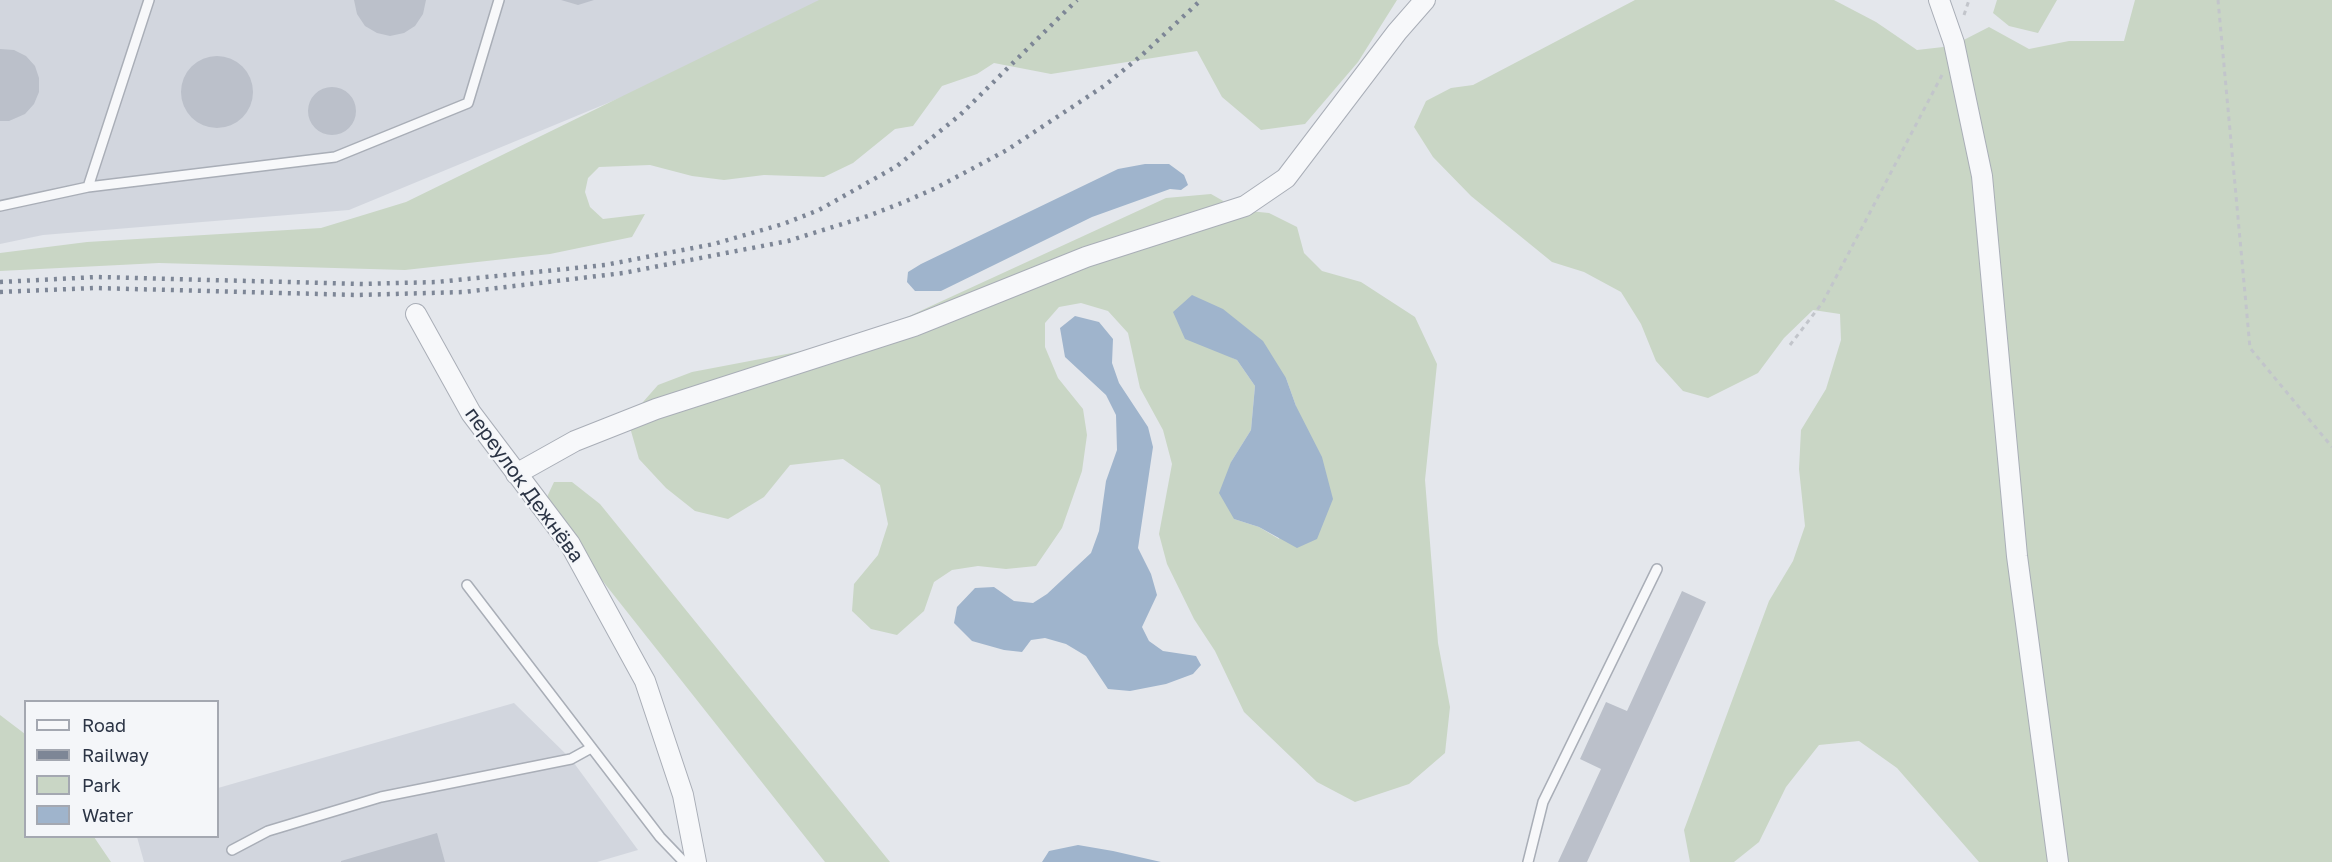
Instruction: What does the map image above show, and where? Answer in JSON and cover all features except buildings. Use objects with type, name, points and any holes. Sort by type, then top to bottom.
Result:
[{"type":"street","points":[[516,474],[575,441],[656,409],[914,326],[1086,257],[1245,206],[1286,178],[1397,32],[1425,0]]},
{"type":"street","points":[[1939,0],[1954,43],[1982,176],[2017,556],[2058,862]]},
{"type":"street","name":"переулок Дежнёва","points":[[416,314],[471,413],[570,544],[645,681],[683,795],[696,862]]},
{"type":"lane","points":[[88,187],[148,0]]},
{"type":"lane","points":[[0,206],[88,187],[334,157],[468,103],[499,0]]},
{"type":"lane","points":[[1528,862],[1543,802],[1657,568]]},
{"type":"lane","points":[[467,585],[660,837],[684,862]]},
{"type":"lane","points":[[232,850],[268,831],[381,796],[572,759],[591,748]]},
{"type":"path","points":[[1790,345],[1828,292],[1938,87],[1969,0]]},
{"type":"path","points":[[2218,0],[2250,348],[2332,447]]},
{"type":"shaded area","points":[[0,0],[857,0],[349,210],[43,235],[0,244]]},
{"type":"shaded area","points":[[514,703],[571,759],[638,850],[597,862],[144,862],[137,838],[219,838],[219,788]]},
{"type":"green space","points":[[819,0],[1397,0],[1358,62],[1305,124],[1261,130],[1222,97],[1197,51],[1051,74],[994,63],[977,74],[942,86],[913,126],[895,129],[853,163],[824,177],[764,175],[724,180],[692,176],[650,165],[599,167],[588,178],[585,192],[590,207],[603,219],[645,214],[632,237],[550,254],[405,270],[159,263],[0,271],[0,253],[87,242],[321,228],[406,202]]},
{"type":"green space","points":[[1635,0],[1834,0],[1876,22],[1917,50],[1952,46],[1989,27],[2029,49],[2069,41],[2124,41],[2135,0],[2332,0],[2332,862],[1979,862],[1897,768],[1859,741],[1819,745],[1786,787],[1759,842],[1734,862],[1690,862],[1684,830],[1769,601],[1793,561],[1805,526],[1799,469],[1801,430],[1826,389],[1841,340],[1840,314],[1813,310],[1784,338],[1758,373],[1708,398],[1683,391],[1656,361],[1641,324],[1621,292],[1584,272],[1552,262],[1471,196],[1433,157],[1414,127],[1426,101],[1451,88],[1473,85]]},
{"type":"green space","points":[[1997,0],[2057,0],[2038,33],[2009,26],[1993,13]]},
{"type":"green space","points":[[1211,194],[1239,210],[1269,213],[1297,227],[1304,253],[1322,271],[1361,282],[1415,317],[1437,364],[1425,480],[1438,643],[1450,707],[1445,753],[1409,784],[1355,802],[1317,782],[1244,712],[1215,651],[1194,619],[1167,564],[1159,534],[1172,464],[1163,430],[1140,388],[1128,333],[1108,311],[1081,303],[1059,307],[1045,323],[1045,347],[1058,378],[1083,409],[1087,435],[1082,471],[1062,528],[1036,566],[1006,569],[978,566],[952,570],[934,582],[924,611],[897,635],[871,629],[852,611],[854,584],[878,555],[888,524],[880,485],[843,459],[790,465],[764,497],[728,519],[695,511],[666,488],[639,459],[629,424],[643,402],[658,385],[692,372],[855,341],[1166,198]],"holes":[[[1212,348],[1286,378],[1296,406],[1279,539],[1259,527],[1234,519],[1231,462],[1251,430],[1255,386],[1237,360]]]},
{"type":"green space","points":[[554,482],[572,482],[600,504],[890,862],[825,862],[552,517],[547,497]]},
{"type":"green space","points":[[0,715],[24,733],[24,838],[95,838],[111,862],[0,862]]},
{"type":"water","points":[[1145,164],[1169,164],[1184,175],[1188,185],[1181,190],[1170,189],[1092,217],[941,291],[915,291],[907,282],[908,272],[921,264],[1118,169]]},
{"type":"water","points":[[1192,295],[1223,309],[1263,341],[1286,378],[1296,406],[1322,457],[1333,499],[1317,539],[1297,548],[1259,527],[1234,519],[1219,493],[1231,462],[1251,430],[1255,386],[1237,360],[1185,339],[1173,312]]},
{"type":"water","points":[[1075,316],[1099,322],[1113,339],[1112,363],[1119,383],[1148,427],[1153,447],[1138,548],[1151,574],[1157,595],[1142,627],[1149,641],[1163,651],[1196,656],[1201,665],[1193,674],[1166,684],[1130,691],[1108,689],[1086,656],[1066,644],[1045,638],[1031,640],[1022,652],[1004,650],[972,641],[954,623],[957,607],[975,588],[994,587],[1014,601],[1033,603],[1047,594],[1091,553],[1099,531],[1106,481],[1117,450],[1116,415],[1106,395],[1065,357],[1060,328]]},
{"type":"water","points":[[1078,845],[1161,862],[1042,862],[1049,851]]},
{"type":"railway","points":[[0,282],[97,277],[363,284],[437,282],[605,265],[714,244],[783,224],[819,210],[897,166],[960,115],[1077,0]]},
{"type":"railway","points":[[0,292],[95,288],[358,295],[464,292],[623,273],[788,241],[904,202],[936,188],[1007,150],[1104,86],[1142,55],[1201,0]]}]
